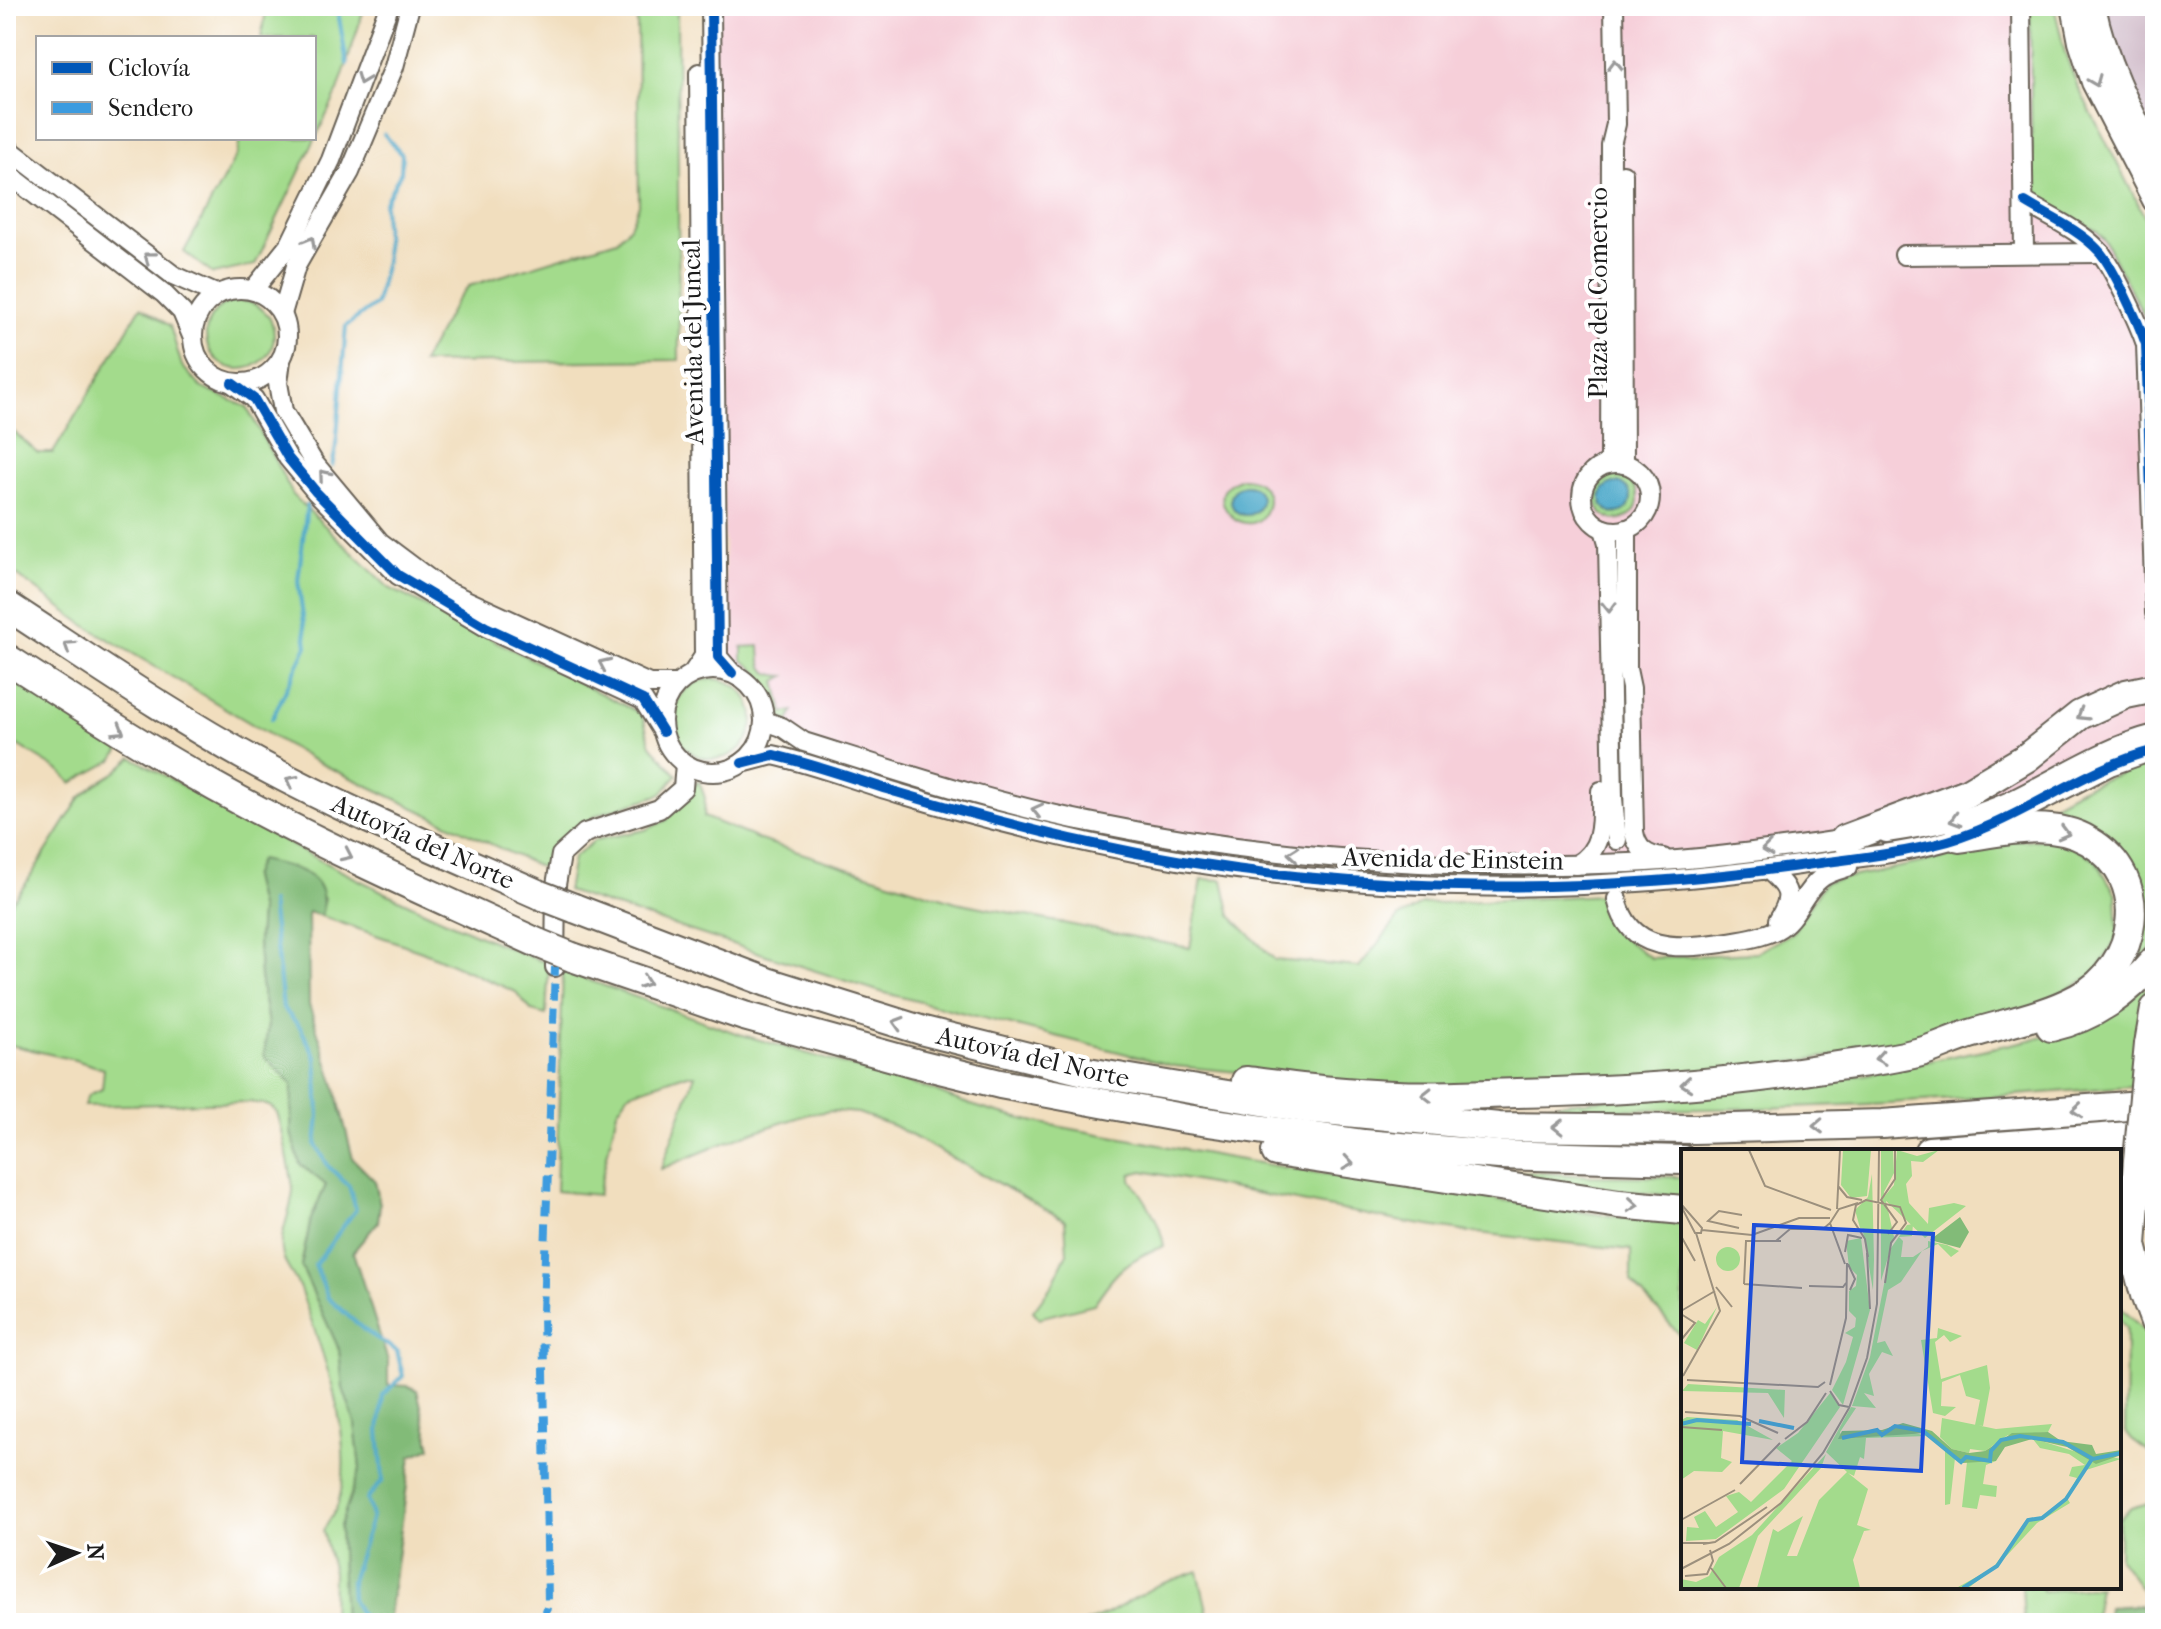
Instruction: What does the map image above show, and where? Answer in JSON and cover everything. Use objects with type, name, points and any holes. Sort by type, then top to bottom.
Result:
[{"type":"highway","name":"Autovía del Norte","points":[[6,605],[131,687],[256,762],[336,805],[540,895],[767,982],[924,1031],[1088,1072],[1305,1108],[1499,1127],[1694,1129],[1882,1124],[2155,1104]]},
{"type":"highway","name":"Autovía del Norte","points":[[6,658],[118,730],[237,799],[332,848],[555,956],[744,1016],[1000,1084],[1187,1119],[1364,1144],[1499,1155],[1681,1160]]},
{"type":"highway","points":[[1845,839],[1967,793],[2026,758],[2080,715],[2126,694],[2155,688]]},
{"type":"highway","points":[[1922,1051],[2036,1016],[2080,997],[2097,986],[2118,963],[2128,940],[2132,917],[2128,886],[2111,859],[2089,840],[2037,827],[1959,838]]},
{"type":"highway","points":[[1001,1051],[1106,1061],[1269,1084],[1395,1095],[1621,1090],[1764,1078],[1922,1051],[1967,1047],[2089,1015],[2118,997],[2155,960]]},
{"type":"highway","points":[[2155,1009],[2149,1044],[2132,1245],[2155,1322]]},
{"type":"highway","points":[[1000,1084],[1082,1115],[1119,1125],[1267,1151],[1619,1204],[1681,1210]]},
{"type":"highway","points":[[1956,1149],[2155,1134]]},
{"type":"highway","points":[[2134,1198],[2143,1233],[2155,1253]]},
{"type":"highway","points":[[2121,1290],[2155,1322]]},
{"type":"main road","points":[[2074,6],[2094,82],[2155,200]]},
{"type":"main road","points":[[2093,6],[2099,37],[2113,76],[2155,159]]},
{"type":"street","points":[[253,290],[282,257],[317,188],[336,148],[389,6]]},
{"type":"street","points":[[282,314],[296,266],[350,172],[394,67],[410,6]]},
{"type":"street","name":"Avenida del Juncal","points":[[684,679],[704,656],[699,6]]},
{"type":"street","name":"Avenida del Juncal","points":[[711,6],[718,657],[732,673]]},
{"type":"street","name":"Plaza del Comercio","points":[[1614,6],[1616,124],[1623,146],[1617,463]]},
{"type":"street","points":[[2021,6],[2024,252]]},
{"type":"street","points":[[6,147],[173,275],[216,294]]},
{"type":"street","points":[[6,172],[163,293],[182,312],[200,362],[220,379],[232,383],[254,399],[288,458],[316,492],[398,575],[486,627],[643,700],[668,745],[685,764],[699,770],[729,770],[754,752],[762,737],[765,721],[762,706],[745,681],[732,673],[705,670],[684,679],[649,684],[444,590],[380,542],[314,463],[283,411],[278,383],[287,345],[287,329],[282,314],[265,295],[240,288],[216,294],[196,316],[192,336]]},
{"type":"street","points":[[2025,202],[2085,238],[2101,253],[2146,344],[2155,613]]},
{"type":"street","points":[[1904,255],[2101,253]]},
{"type":"street","points":[[232,383],[260,379],[281,360]]},
{"type":"street","points":[[1604,529],[1627,529],[1644,516],[1650,496],[1643,475],[1617,463],[1590,474],[1582,496],[1588,516],[1604,529],[1608,543],[1617,847],[1622,786],[1623,682],[1627,669]]},
{"type":"street","points":[[1627,529],[1627,669],[1631,688],[1634,832],[1636,844],[1642,850],[1659,858],[1678,860]]},
{"type":"street","points":[[663,732],[662,715],[667,698],[684,679]]},
{"type":"street","points":[[1576,865],[1585,860],[1595,847],[1602,827],[1600,720],[1610,681]]},
{"type":"street","name":"Avenida de Einstein","points":[[765,721],[782,727],[804,742],[984,798],[1093,823],[1276,852],[1441,864],[1576,865],[1678,860],[1914,829],[2008,802],[2102,753],[2155,734]]},
{"type":"street","name":"Avenida de Einstein","points":[[742,763],[773,755],[979,816],[1092,843],[1198,862],[1289,874],[1398,883],[1513,888],[1665,880],[1768,870],[1912,849],[1959,838],[2012,817],[2110,766],[2155,750]]},
{"type":"street","points":[[555,956],[556,885],[561,855],[585,833],[659,809],[683,788],[685,764]]},
{"type":"street","points":[[1617,899],[1625,921],[1636,934],[1653,943],[1671,947],[1761,936],[1786,922],[1812,886],[1829,873],[1912,849]]},
{"type":"street","points":[[1761,936],[1773,928],[1788,904],[1788,893],[1781,881],[1768,870]]},
{"type":"shaded area","points":[[712,6],[2029,6],[2097,231],[2155,337],[2155,734],[2008,802],[1678,860],[1427,864],[1093,823],[804,742],[762,678],[727,655]]},
{"type":"shaded area","points":[[2093,6],[2155,6],[2155,159]]},
{"type":"green space","points":[[267,6],[365,6],[338,91],[316,137],[316,36],[261,36]]},
{"type":"green space","points":[[627,6],[677,6],[679,360],[422,363],[457,299],[469,286],[617,240],[630,226],[639,205],[637,13]]},
{"type":"green space","points":[[2030,6],[2054,6],[2065,53],[2077,85],[2155,237],[2155,337],[2104,239],[2097,231],[2032,195]]},
{"type":"green space","points":[[240,140],[315,140],[255,265],[213,274],[184,252],[237,154]]},
{"type":"green space","points":[[240,301],[264,311],[274,335],[264,359],[240,369],[216,359],[206,335],[216,311]]},
{"type":"green space","points":[[141,307],[170,326],[182,366],[202,388],[247,407],[293,495],[389,588],[642,714],[651,745],[677,775],[662,794],[597,815],[566,837],[546,870],[309,758],[83,624],[6,567],[6,425],[38,453],[53,453]]},
{"type":"green space","points":[[1612,476],[1627,480],[1638,499],[1633,513],[1615,520],[1601,513],[1596,498],[1603,482]]},
{"type":"green space","points":[[1242,478],[1262,486],[1268,501],[1260,519],[1250,523],[1230,515],[1224,506],[1223,495],[1228,486]],"holes":[[[1247,485],[1256,489],[1259,507],[1250,514],[1237,512],[1232,500],[1236,491]]]},
{"type":"green space","points":[[760,646],[764,669],[785,676],[776,681],[783,713],[793,711],[789,722],[778,716],[762,677],[742,660],[742,647]]},
{"type":"green space","points":[[6,677],[121,748],[113,760],[72,783],[60,771],[6,738]]},
{"type":"green space","points":[[705,679],[721,679],[742,690],[753,711],[753,727],[742,748],[721,759],[705,759],[691,753],[679,741],[673,727],[673,711],[679,697],[691,685]]},
{"type":"green space","points":[[132,757],[337,869],[442,919],[549,964],[546,1015],[532,1011],[516,992],[422,951],[321,916],[325,899],[252,877],[260,911],[260,977],[268,1024],[264,1056],[292,1084],[291,1132],[300,1164],[326,1185],[311,1219],[301,1266],[339,1349],[343,1388],[355,1423],[360,1469],[340,1526],[344,1623],[332,1623],[333,1572],[323,1531],[338,1504],[343,1479],[340,1423],[318,1339],[298,1285],[283,1256],[282,1240],[293,1190],[277,1113],[268,1106],[249,1102],[84,1106],[88,1095],[102,1089],[104,1069],[6,1044],[6,909],[25,885],[80,798]]},
{"type":"green space","points":[[2155,760],[2155,946],[2115,983],[2134,954],[2141,900],[2044,818],[2042,810],[2082,788]]},
{"type":"green space","points":[[699,781],[705,798],[704,817],[763,841],[956,902],[1190,948],[1202,879],[1223,880],[1231,916],[1275,960],[1359,967],[1399,917],[1422,904],[1603,895],[1613,931],[1651,958],[1756,953],[1793,932],[1825,882],[2016,840],[2059,840],[2095,859],[2116,894],[2118,937],[2095,975],[2032,1007],[1906,1045],[1718,1073],[1443,1091],[1174,1066],[881,992],[567,891],[573,858],[595,840],[645,830],[667,820],[686,793]]},
{"type":"green space","points":[[259,860],[296,869],[315,880],[321,889],[321,916],[308,912],[309,1005],[334,1082],[353,1159],[375,1181],[380,1204],[378,1222],[353,1252],[388,1361],[388,1385],[408,1386],[417,1390],[431,1448],[411,1456],[388,1623],[344,1623],[340,1526],[360,1469],[355,1423],[343,1388],[339,1349],[301,1266],[311,1219],[326,1185],[300,1164],[291,1132],[292,1084],[264,1056],[268,1024],[260,977],[260,911],[252,877]]},
{"type":"green space","points":[[563,971],[736,1033],[932,1090],[983,1109],[1036,1122],[1326,1174],[1681,1224],[1681,1336],[1631,1282],[1631,1250],[1403,1222],[1143,1171],[1131,1174],[1131,1180],[1152,1211],[1164,1246],[1140,1256],[1123,1268],[1094,1304],[1039,1318],[1033,1311],[1052,1285],[1067,1253],[1065,1220],[894,1126],[858,1113],[832,1111],[809,1114],[741,1136],[661,1169],[695,1075],[682,1075],[629,1093],[617,1111],[598,1195],[556,1191]]},
{"type":"green space","points":[[2142,987],[2148,992],[2144,1016],[2155,1084],[1997,1096],[1759,1108],[1521,1107],[1862,1075],[2054,1035]]},
{"type":"green space","points":[[1500,1170],[1591,1176],[1681,1177],[1681,1197],[1501,1178]]},
{"type":"green space","points":[[2121,1308],[2155,1341],[2155,1457],[2125,1431],[2126,1328],[2121,1322]]},
{"type":"green space","points":[[2155,1501],[2155,1609],[2121,1561],[2121,1517],[2131,1508]]},
{"type":"green space","points":[[1198,1571],[1210,1623],[1085,1623],[1156,1586]]},
{"type":"green space","points":[[2022,1589],[2099,1589],[2093,1623],[2036,1623],[2024,1620]]},
{"type":"green space","points":[[2139,1605],[2152,1623],[2106,1623],[2108,1607]]},
{"type":"water","points":[[1616,483],[1622,484],[1630,492],[1630,504],[1622,512],[1616,513],[1610,512],[1602,504],[1601,498],[1602,492],[1610,484]]},
{"type":"water","points":[[1246,485],[1257,489],[1261,500],[1257,511],[1246,515],[1235,511],[1231,500],[1235,489]]},
{"type":"waterway","points":[[337,6],[347,64]]},
{"type":"waterway","points":[[332,466],[346,326],[376,304],[386,261],[384,204],[401,172],[402,155],[384,134]]},
{"type":"waterway","points":[[272,719],[307,646],[298,581],[307,505]]},
{"type":"waterway","points":[[271,902],[283,1008],[300,1027],[316,1058],[319,1115],[316,1145],[329,1167],[349,1186],[356,1209],[315,1265],[328,1298],[364,1330],[397,1351],[403,1376],[383,1395],[379,1431],[383,1480],[367,1499],[372,1517],[351,1581],[352,1599],[365,1623]]},
{"type":"marked path","points":[[544,1623],[548,1602],[543,1313],[555,967]]},
{"type":"cycle path","points":[[711,6],[718,657],[732,673]]},
{"type":"cycle path","points":[[2025,202],[2072,230],[2104,257],[2146,344],[2155,613]]},
{"type":"cycle path","points":[[232,383],[254,399],[288,458],[316,492],[398,575],[486,627],[643,700],[663,732]]},
{"type":"cycle path","points":[[742,763],[773,755],[1019,826],[1177,860],[1356,882],[1537,886],[1717,876],[1854,859],[1933,845],[1963,837],[2099,770],[2155,750]]}]
